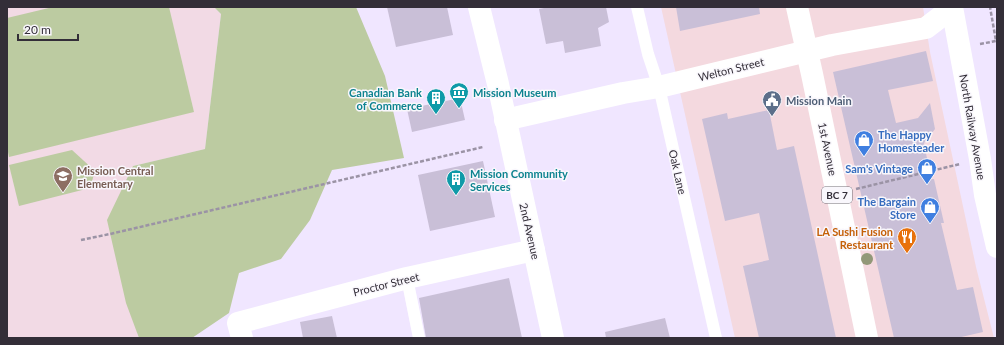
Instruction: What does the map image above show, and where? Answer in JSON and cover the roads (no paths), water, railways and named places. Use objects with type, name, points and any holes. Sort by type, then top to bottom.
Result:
[{"type":"street","name":"2nd Avenue","points":[[479,7],[498,84],[553,338]]},
{"type":"street","name":"1st Avenue","points":[[797,7],[867,338]]},
{"type":"street","name":"Welton Street","points":[[505,120],[623,93],[659,87],[832,45],[926,28],[952,8]]},
{"type":"street","name":"North Railway Avenue","points":[[952,8],[980,159],[985,196],[997,247]]},
{"type":"street","name":"Proctor Street","points":[[240,330],[407,278],[534,250]]},
{"type":"lane","name":"Oak Lane","points":[[637,7],[648,54],[659,87],[716,338]]},
{"type":"lane","points":[[407,278],[419,338]]},
{"type":"place","name":"Mission Museum","points":[[459,109]]},
{"type":"place","name":"Canadian Bank of Commerce","points":[[436,115]]},
{"type":"place","name":"Mission Main","points":[[772,117]]},
{"type":"place","name":"The Happy Homesteader","points":[[864,157]]},
{"type":"place","name":"Sam's Vintage","points":[[927,185]]},
{"type":"place","name":"Mission Central Elementary","points":[[63,193]]},
{"type":"place","name":"Mission Community Services","points":[[456,196]]},
{"type":"place","name":"The Bargain Store","points":[[930,224]]},
{"type":"place","name":"LA Sushi Fusion Restaurant","points":[[907,254]]}]
